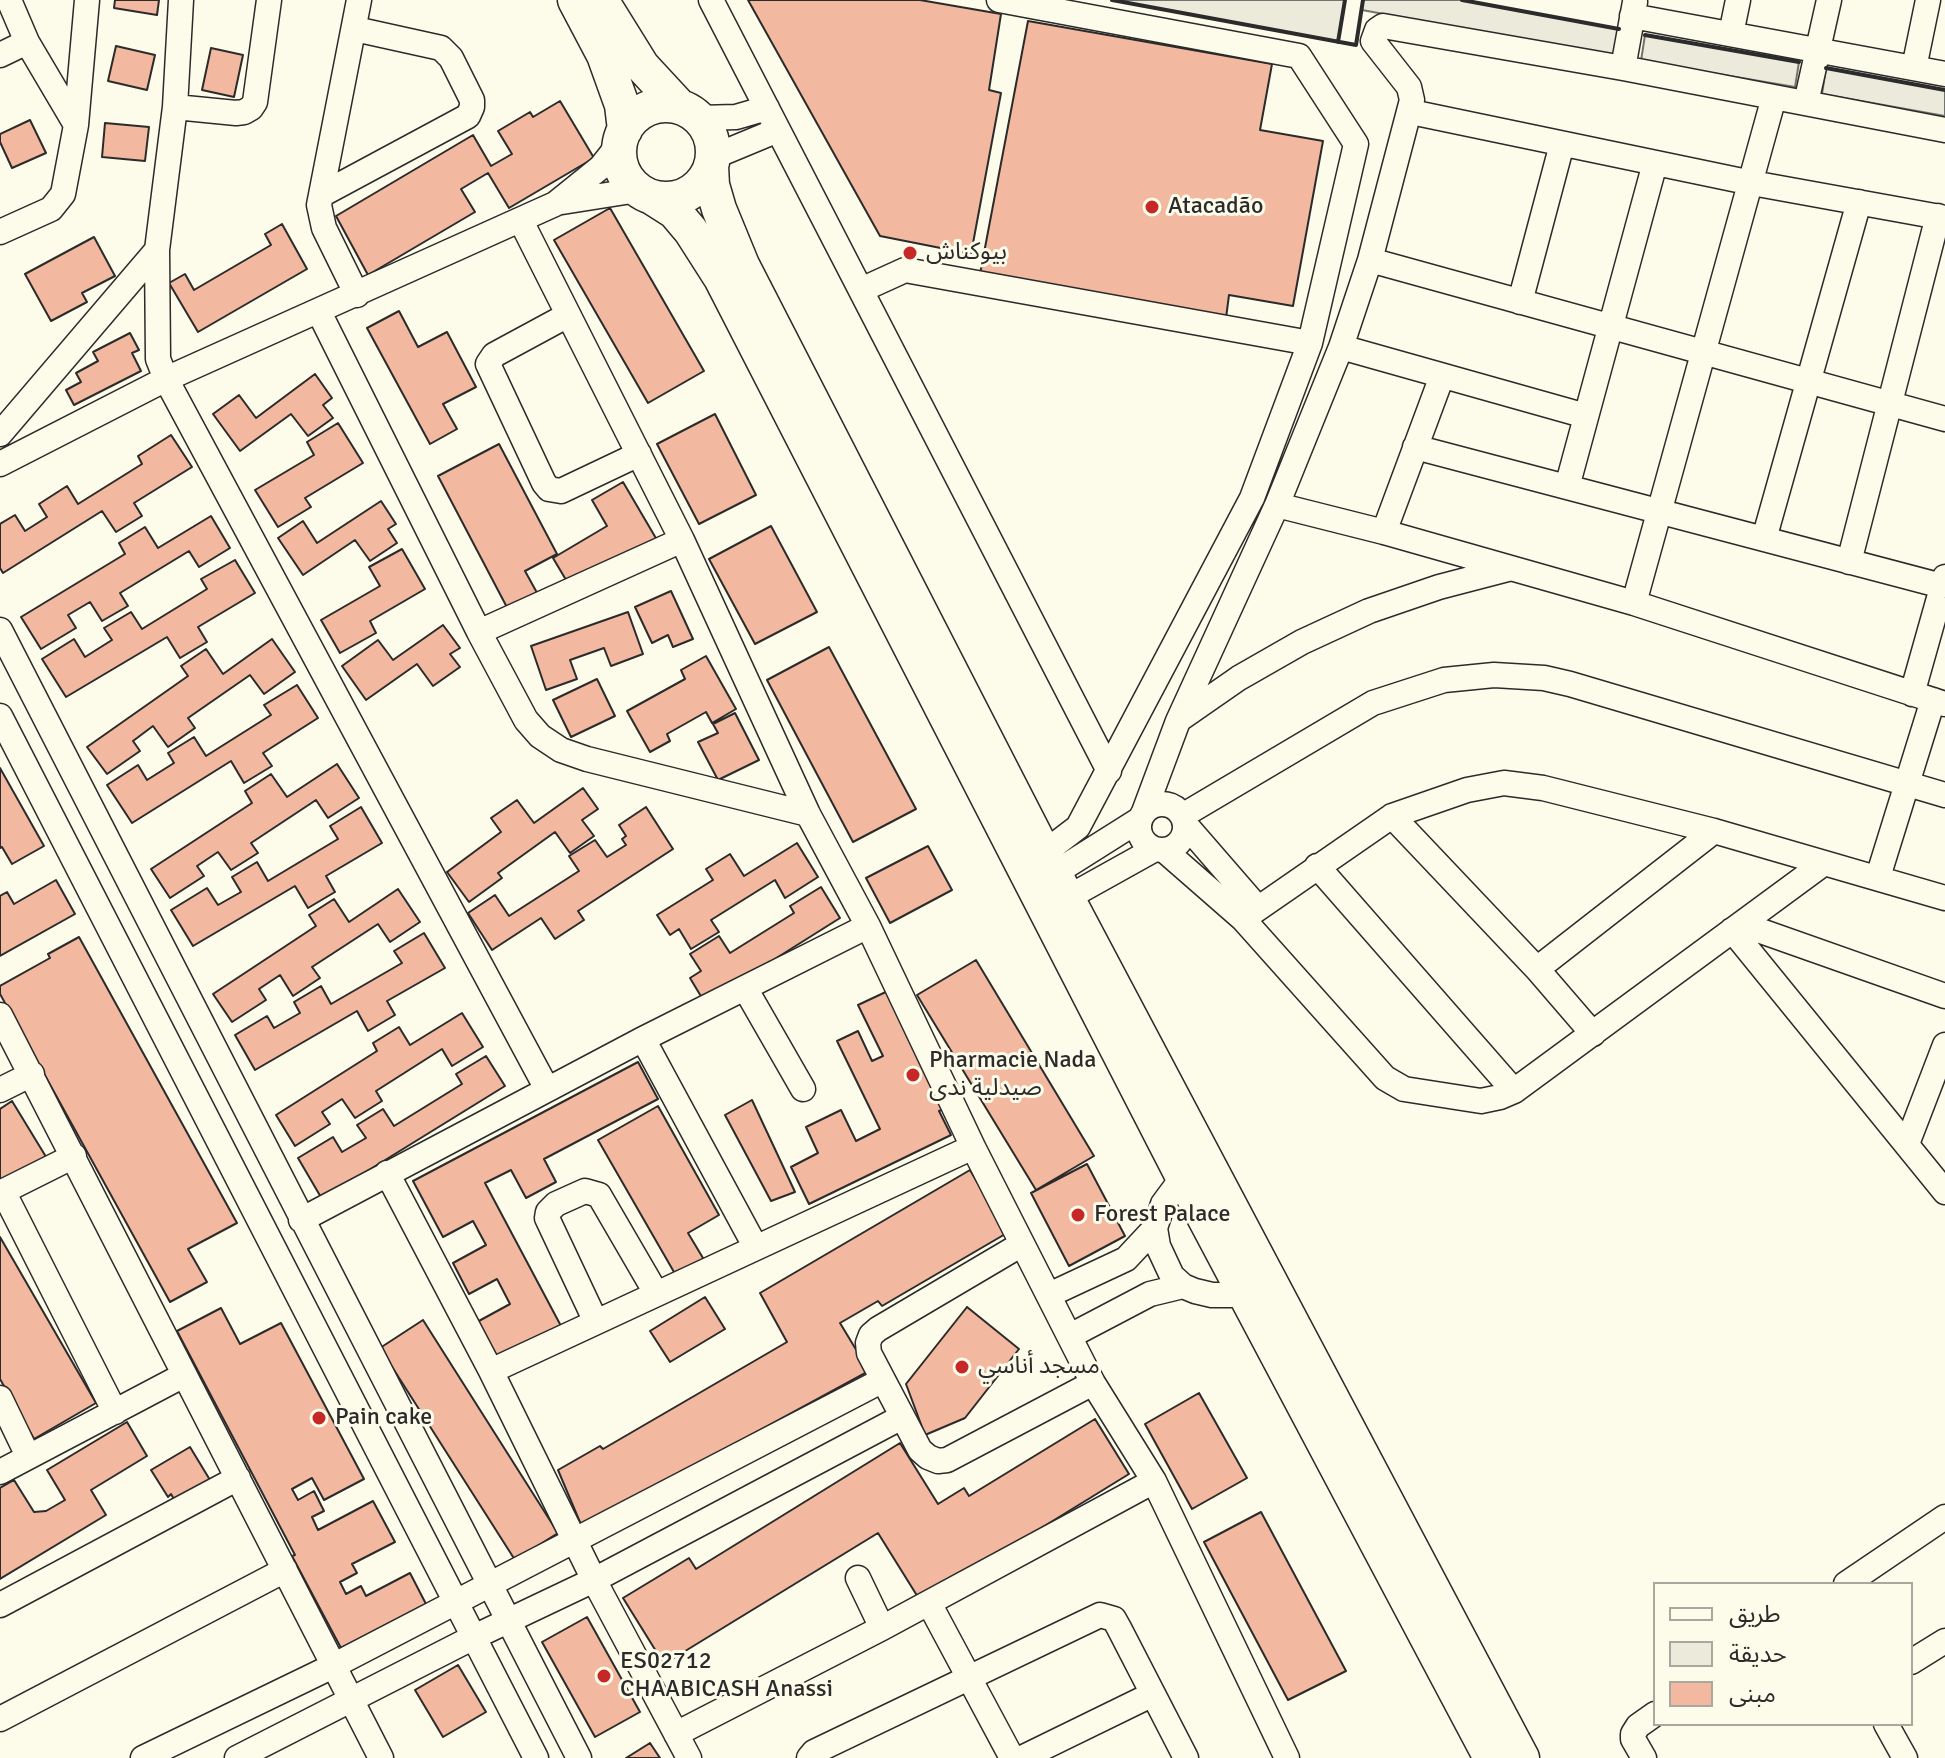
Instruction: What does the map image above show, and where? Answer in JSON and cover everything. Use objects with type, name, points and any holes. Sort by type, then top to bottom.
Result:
[{"type":"highway","points":[[575,0],[613,79],[622,105],[620,164],[630,183],[675,212],[721,278],[1183,1177],[1491,1758]]},
{"type":"highway","points":[[601,0],[642,66],[707,129],[713,143],[712,185],[742,265],[1055,874],[1522,1758]]},
{"type":"highway","points":[[622,136],[639,114],[648,108],[670,105],[690,112]]},
{"type":"highway","points":[[646,194],[677,198],[688,194],[706,178],[712,162]]},
{"type":"street","points":[[9,0],[27,42],[76,125]]},
{"type":"street","points":[[0,232],[51,209],[59,202],[66,182],[76,125],[87,0]]},
{"type":"street","points":[[181,0],[175,107],[157,250],[158,359],[547,1089]]},
{"type":"street","points":[[175,107],[236,113],[251,108],[255,102],[269,0]]},
{"type":"street","points":[[357,295],[324,228],[319,205],[359,0]]},
{"type":"street","points":[[711,0],[1109,771]]},
{"type":"street","points":[[999,0],[1299,56],[1356,144],[1310,343],[1252,498],[1055,874]]},
{"type":"street","points":[[1731,34],[1738,0]]},
{"type":"street","points":[[1806,103],[1829,0]]},
{"type":"street","points":[[1914,68],[1928,0]]},
{"type":"street","points":[[1623,68],[1634,8],[1731,34],[1945,74]]},
{"type":"street","points":[[1250,913],[1141,837],[1142,816],[1178,721],[1277,505],[1341,347],[1370,260],[1411,112],[1412,93],[1373,41],[1377,30],[1383,26],[1623,68],[1945,130]]},
{"type":"street","points":[[321,195],[468,116],[472,107],[472,100],[451,58],[441,48],[355,29]]},
{"type":"street","points":[[0,55],[27,42]]},
{"type":"street","points":[[1634,603],[1774,97]]},
{"type":"street","points":[[690,112],[736,117],[767,108]]},
{"type":"street","points":[[1411,112],[1752,183],[1941,217],[1849,562]]},
{"type":"street","points":[[712,162],[778,130]]},
{"type":"street","points":[[0,464],[166,379],[555,204],[601,167],[622,136]]},
{"type":"street","points":[[1520,302],[1562,144]]},
{"type":"street","points":[[1567,487],[1655,163]]},
{"type":"street","points":[[555,204],[593,195],[646,194]]},
{"type":"street","points":[[1764,539],[1859,202]]},
{"type":"street","points":[[521,221],[682,540],[808,814],[868,926],[973,1147],[1093,1383],[1154,1481],[1287,1758]]},
{"type":"street","points":[[0,434],[157,250]]},
{"type":"street","points":[[1370,260],[1945,419]]},
{"type":"street","points":[[861,290],[905,270],[1310,343]]},
{"type":"street","points":[[319,312],[479,632],[526,720],[540,736],[561,750],[587,759],[808,814]]},
{"type":"street","points":[[568,315],[494,355],[488,364],[544,483],[549,489],[561,491],[639,454]]},
{"type":"street","points":[[1341,347],[1586,416]]},
{"type":"street","points":[[1384,532],[1442,376]]},
{"type":"street","points":[[1415,447],[1849,562],[1944,582],[1930,699],[1878,877]]},
{"type":"street","points":[[1277,505],[1634,603],[1930,699]]},
{"type":"street","points":[[479,632],[682,540]]},
{"type":"street","points":[[1178,721],[1239,678],[1369,611],[1439,587],[1510,569]]},
{"type":"street","points":[[0,630],[579,1758]]},
{"type":"street","points":[[1055,874],[1159,849],[1179,841],[1183,820],[1373,703],[1432,683],[1494,675],[1544,678],[1570,684],[1945,795]]},
{"type":"street","points":[[0,716],[536,1758]]},
{"type":"street","points":[[1250,913],[1392,816],[1467,790],[1504,783],[1543,788],[1714,831],[1945,898]]},
{"type":"street","points":[[1055,874],[1159,803],[1168,805],[1183,820],[1250,913],[1375,1069],[1395,1085],[1481,1101],[1514,1091],[1824,863]]},
{"type":"street","points":[[1392,816],[1537,969],[1593,1034]]},
{"type":"street","points":[[1537,969],[1714,831]]},
{"type":"street","points":[[1317,866],[1514,1091]]},
{"type":"street","points":[[301,1220],[643,1039],[868,926]]},
{"type":"street","points":[[1736,927],[1945,996]]},
{"type":"street","points":[[1736,927],[1945,1192]]},
{"type":"street","points":[[745,988],[803,1089]]},
{"type":"street","points":[[0,1015],[381,1758]]},
{"type":"street","points":[[643,1039],[755,1246]]},
{"type":"street","points":[[1907,1144],[1945,1045]]},
{"type":"street","points":[[0,1090],[32,1074]]},
{"type":"street","points":[[491,1371],[973,1147]]},
{"type":"street","points":[[74,1156],[1,1192],[115,1412]]},
{"type":"street","points":[[387,1173],[491,1371],[573,1541],[689,1758]]},
{"type":"street","points":[[1049,1295],[1126,1259],[1155,1228],[1163,1204],[1183,1177]]},
{"type":"street","points":[[596,1322],[547,1218],[548,1212],[556,1204],[585,1191],[599,1195],[656,1293]]},
{"type":"street","points":[[1155,1228],[1158,1246],[1167,1266],[1183,1286],[1212,1295],[1245,1295]]},
{"type":"street","points":[[1022,1244],[871,1335],[869,1353],[920,1450],[928,1457],[947,1460],[1093,1383]]},
{"type":"street","points":[[1070,1336],[1150,1294],[1183,1286]]},
{"type":"street","points":[[0,1472],[184,1375]]},
{"type":"street","points":[[143,1758],[333,1666],[883,1380]]},
{"type":"street","points":[[0,1398],[28,1456]]},
{"type":"street","points":[[237,1758],[474,1637],[594,1580],[902,1417]]},
{"type":"street","points":[[0,1605],[238,1478]]},
{"type":"street","points":[[676,1734],[882,1628],[1154,1481]]},
{"type":"street","points":[[1849,1582],[1945,1517]]},
{"type":"street","points":[[0,1719],[285,1570]]},
{"type":"street","points":[[858,1578],[882,1628]]},
{"type":"street","points":[[929,1603],[1012,1758]]},
{"type":"street","points":[[809,1758],[814,1752],[1100,1615],[1114,1619],[1186,1758]]},
{"type":"street","points":[[1913,1661],[1945,1641]]},
{"type":"street","points":[[1022,1758],[1153,1694]]},
{"type":"street","points":[[1644,1758],[1633,1734],[1638,1726],[1653,1715]]},
{"type":"street","points":[[1887,1726],[1905,1758]]},
{"type":"green space","points":[[1113,0],[1345,0],[1338,42]]},
{"type":"green space","points":[[1363,0],[1462,0],[1619,29],[1614,56],[1362,10]]},
{"type":"green space","points":[[1645,35],[1799,62],[1795,87],[1641,61]]},
{"type":"green space","points":[[1826,68],[1945,90],[1945,116],[1822,94]]},
{"type":"building","points":[[115,0],[159,0],[157,15],[114,8]]},
{"type":"building","points":[[748,0],[920,0],[1001,14],[989,90],[1001,93],[971,254],[880,236]]},
{"type":"building","name":"Atacadão","points":[[1028,21],[1272,64],[1260,130],[1323,141],[1293,306],[1229,295],[1226,318],[980,274]]},
{"type":"building","points":[[116,46],[155,55],[147,90],[108,81]]},
{"type":"building","points":[[211,48],[243,55],[234,97],[202,90]]},
{"type":"building","points":[[560,101],[594,158],[509,208],[488,173],[461,189],[475,212],[368,275],[336,216],[473,135],[491,166],[512,154],[498,131],[530,112],[533,117]]},
{"type":"building","points":[[30,120],[46,153],[12,168],[0,142],[0,134]]},
{"type":"building","points":[[105,123],[149,127],[145,161],[102,157]]},
{"type":"building","points":[[610,208],[704,371],[648,403],[554,240]]},
{"type":"building","points":[[282,224],[307,269],[198,332],[169,283],[185,274],[194,290],[271,245],[265,234]]},
{"type":"building","points":[[94,237],[115,276],[82,293],[87,302],[51,321],[25,274]]},
{"type":"building","points":[[399,311],[418,347],[447,332],[476,387],[443,404],[457,429],[430,444],[367,328]]},
{"type":"building","points":[[130,333],[139,350],[132,353],[141,371],[74,405],[66,390],[81,382],[76,373],[98,361],[93,352]]},
{"type":"building","points":[[315,374],[332,398],[323,405],[333,418],[308,436],[291,414],[240,451],[213,414],[239,395],[256,418]]},
{"type":"building","points":[[715,414],[756,495],[699,524],[657,444]]},
{"type":"building","points":[[338,423],[363,463],[305,498],[311,507],[278,527],[255,490],[314,455],[307,442]]},
{"type":"building","points":[[171,435],[192,467],[134,503],[142,516],[116,532],[102,511],[3,573],[0,568],[0,524],[15,515],[25,531],[47,517],[39,504],[67,486],[78,504],[142,464],[138,456]]},
{"type":"building","points":[[499,444],[557,554],[525,571],[541,600],[511,615],[438,476]]},
{"type":"building","points":[[623,482],[657,540],[572,590],[553,558],[607,526],[592,500]]},
{"type":"building","points":[[381,501],[396,524],[388,529],[397,543],[370,561],[355,540],[303,575],[278,538],[303,521],[317,543]]},
{"type":"building","points":[[211,516],[230,548],[199,567],[189,551],[120,593],[128,606],[102,621],[90,602],[68,615],[76,628],[41,649],[21,617],[125,554],[119,543],[145,527],[158,548]]},
{"type":"building","points":[[771,526],[817,612],[755,644],[709,559]]},
{"type":"building","points":[[402,549],[425,589],[370,621],[376,633],[340,653],[321,620],[380,586],[369,567]]},
{"type":"building","points":[[235,560],[255,593],[198,627],[207,642],[180,658],[167,637],[66,697],[42,659],[74,639],[85,657],[112,640],[104,628],[131,612],[142,629],[207,589],[201,579]]},
{"type":"building","points":[[671,591],[693,639],[673,647],[668,635],[652,643],[635,607]]},
{"type":"building","points":[[628,612],[643,654],[611,666],[604,648],[570,660],[577,679],[546,690],[531,646]]},
{"type":"building","points":[[443,625],[460,648],[450,654],[460,667],[433,686],[417,664],[366,700],[342,666],[378,640],[393,660]]},
{"type":"building","points":[[272,639],[295,672],[264,694],[250,675],[188,718],[195,728],[168,747],[153,726],[133,741],[140,751],[107,774],[87,747],[188,676],[181,666],[206,649],[223,674]]},
{"type":"building","points":[[829,647],[916,809],[853,842],[767,680]]},
{"type":"building","points":[[706,656],[736,709],[712,723],[706,712],[667,734],[670,741],[650,752],[627,711],[685,679],[681,670]]},
{"type":"building","points":[[597,679],[615,716],[571,737],[553,700]]},
{"type":"building","points":[[297,685],[318,718],[263,753],[272,766],[244,783],[231,761],[132,823],[107,785],[138,765],[147,780],[174,763],[168,753],[194,737],[206,756],[271,715],[264,705]]},
{"type":"building","points":[[735,713],[759,760],[718,780],[698,742],[718,733],[713,724]]},
{"type":"building","points":[[337,764],[359,798],[328,818],[316,800],[251,843],[258,853],[231,870],[218,852],[197,866],[204,876],[170,898],[151,869],[252,803],[245,791],[271,774],[287,797]]},
{"type":"building","points":[[0,768],[44,846],[12,864],[0,848]]},
{"type":"building","points":[[583,788],[598,809],[582,820],[594,836],[570,853],[555,832],[498,873],[502,878],[469,902],[447,872],[501,832],[491,818],[517,800],[534,823]]},
{"type":"building","points":[[361,807],[382,843],[326,876],[335,892],[308,908],[295,886],[193,946],[171,910],[207,888],[218,905],[241,892],[232,877],[257,862],[268,881],[338,839],[330,826]]},
{"type":"building","points":[[646,807],[673,849],[578,911],[584,920],[555,939],[541,918],[492,950],[468,913],[495,895],[509,916],[579,871],[569,856],[595,840],[607,857],[626,845],[622,839],[626,836],[619,825]]},
{"type":"building","points":[[797,843],[818,877],[785,898],[775,880],[711,920],[719,932],[691,949],[679,929],[670,935],[657,915],[713,880],[706,869],[730,854],[744,876]]},
{"type":"building","points":[[928,846],[952,890],[890,923],[866,878]]},
{"type":"building","points":[[56,880],[75,914],[0,956],[0,896],[7,892],[14,904]]},
{"type":"building","points":[[821,887],[840,918],[705,1003],[690,978],[701,971],[690,954],[719,936],[730,953],[794,913],[790,906]]},
{"type":"building","points":[[398,889],[420,922],[390,942],[378,924],[312,967],[320,978],[293,996],[280,975],[259,989],[266,1000],[232,1022],[213,994],[316,926],[309,915],[334,899],[349,922]]},
{"type":"building","points":[[424,933],[445,968],[387,1001],[395,1015],[368,1031],[357,1011],[255,1070],[235,1035],[267,1016],[274,1028],[300,1013],[294,1002],[321,986],[331,1004],[402,963],[394,951]]},
{"type":"building","points":[[79,937],[237,1223],[188,1249],[207,1282],[170,1302],[0,994],[0,986],[50,958],[48,954]]},
{"type":"building","points":[[976,960],[1094,1156],[1036,1190],[917,995]]},
{"type":"building","points":[[890,990],[944,1109],[939,1111],[951,1135],[809,1204],[791,1167],[818,1153],[806,1127],[841,1110],[856,1141],[880,1129],[837,1041],[858,1031],[872,1061],[883,1056],[858,1005]]},
{"type":"building","points":[[462,1013],[483,1047],[452,1066],[442,1049],[376,1091],[382,1101],[355,1118],[342,1099],[322,1112],[330,1124],[295,1146],[276,1115],[377,1051],[373,1043],[399,1027],[410,1045]]},
{"type":"building","points":[[486,1056],[505,1086],[322,1199],[298,1158],[333,1137],[342,1152],[366,1138],[357,1125],[383,1109],[394,1126],[462,1084],[456,1074]]},
{"type":"building","points":[[638,1062],[658,1099],[544,1159],[556,1182],[526,1198],[511,1170],[485,1183],[561,1326],[497,1359],[477,1322],[510,1304],[497,1279],[469,1294],[453,1263],[486,1245],[473,1221],[443,1237],[413,1181]]},
{"type":"building","points":[[752,1100],[795,1192],[771,1201],[725,1115]]},
{"type":"building","points":[[12,1101],[51,1165],[0,1190],[0,1109]]},
{"type":"building","points":[[658,1106],[719,1215],[688,1233],[706,1263],[678,1279],[598,1140]]},
{"type":"building","name":"Forest Palace","points":[[1087,1164],[1125,1236],[1069,1266],[1031,1193]]},
{"type":"building","points":[[970,1170],[1007,1233],[882,1306],[878,1301],[840,1323],[869,1371],[582,1527],[558,1470],[600,1446],[603,1449],[787,1342],[760,1293]]},
{"type":"building","points":[[0,1237],[96,1403],[34,1439],[0,1379]]},
{"type":"building","points":[[705,1297],[725,1329],[670,1362],[650,1331]]},
{"type":"building","name":"مسجد أناسي","points":[[967,1307],[1019,1349],[965,1418],[925,1435],[906,1384]]},
{"type":"building","points":[[221,1308],[240,1344],[281,1323],[364,1479],[324,1500],[312,1478],[292,1489],[298,1500],[314,1491],[324,1511],[312,1517],[318,1530],[373,1501],[395,1542],[352,1564],[357,1573],[340,1582],[346,1594],[361,1586],[366,1596],[410,1573],[426,1604],[341,1648],[177,1331]]},
{"type":"building","points":[[423,1320],[558,1533],[515,1560],[380,1348]]},
{"type":"building","points":[[1199,1393],[1247,1478],[1192,1509],[1145,1424]]},
{"type":"building","points":[[1095,1419],[1129,1474],[921,1602],[878,1533],[664,1664],[623,1598],[689,1558],[696,1569],[900,1443],[938,1504],[964,1488],[969,1496]]},
{"type":"building","points":[[127,1422],[147,1456],[91,1490],[106,1515],[0,1579],[0,1488],[14,1480],[34,1512],[46,1511],[65,1500],[47,1470]]},
{"type":"building","points":[[190,1447],[210,1480],[175,1501],[171,1494],[168,1497],[151,1470]]},
{"type":"building","points":[[1261,1512],[1346,1671],[1288,1700],[1204,1542]]},
{"type":"building","points":[[587,1617],[640,1712],[595,1737],[542,1642]]},
{"type":"building","points":[[458,1665],[486,1712],[443,1737],[415,1690]]},
{"type":"building","points":[[650,1743],[660,1758],[626,1758]]},
{"type":"wall","points":[[1112,0],[1356,45],[1363,0]]},
{"type":"wall","points":[[1338,42],[1345,0]]},
{"type":"wall","points":[[1462,0],[1619,29]]},
{"type":"wall","points":[[1645,35],[1799,62]]},
{"type":"wall","points":[[1826,68],[1945,90]]},
{"type":"place","name":"Atacadão","points":[[1152,207]]},
{"type":"place","name":"بيوكناش","points":[[910,253]]},
{"type":"place","name":"Pharmacie Nada صيدلية ندى","points":[[913,1075]]},
{"type":"place","name":"Forest Palace","points":[[1078,1215]]},
{"type":"place","name":"مسجد أناسي","points":[[962,1367]]},
{"type":"place","name":"Pain cake","points":[[319,1418]]},
{"type":"place","name":"ES02712 CHAABICASH Anassi","points":[[604,1676]]}]
